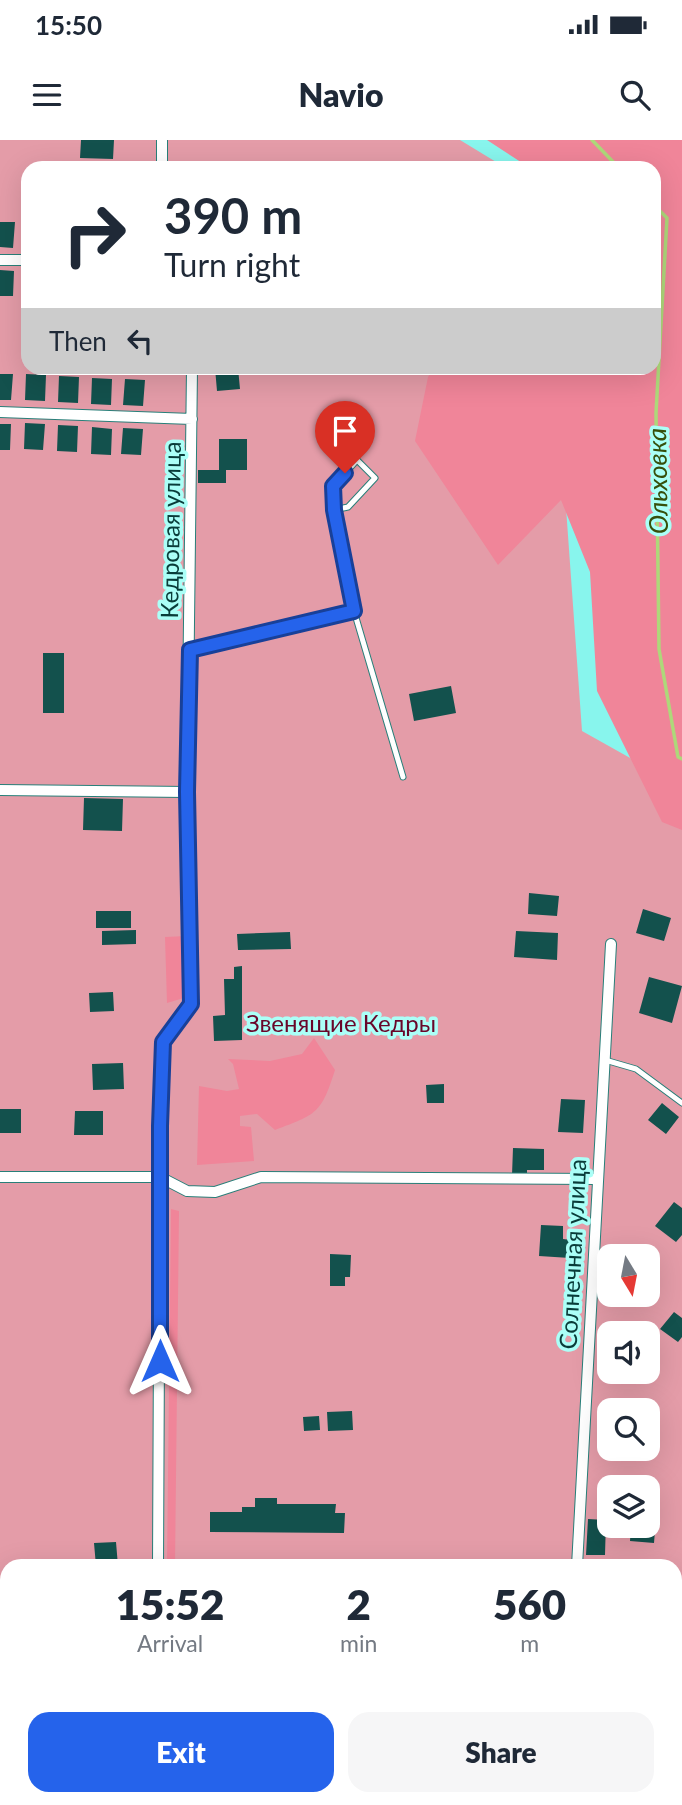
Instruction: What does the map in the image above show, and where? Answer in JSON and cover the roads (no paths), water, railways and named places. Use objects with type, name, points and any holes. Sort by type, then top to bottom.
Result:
[{"type":"street","points":[[162,140],[162,161]]},
{"type":"street","points":[[0,260],[21,260]]},
{"type":"street","name":"Кедровая улица","points":[[158,1559],[163,1042],[191,1004],[187,792],[192,375]]},
{"type":"street","points":[[0,412],[192,419]]},
{"type":"street","points":[[0,790],[187,792]]},
{"type":"street","name":"Солнечная улица","points":[[577,1559],[611,944]]},
{"type":"street","points":[[0,1177],[160,1177],[187,1191],[215,1192],[261,1177],[597,1179]]},
{"type":"lane","points":[[334,510],[348,507],[375,478],[357,460],[333,486],[334,510],[354,611],[403,777]]},
{"type":"lane","points":[[190,650],[354,611]]},
{"type":"lane","points":[[605,1060],[636,1069],[682,1103]]},
{"type":"waterway","name":"Ольховка","points":[[592,140],[612,161]]},
{"type":"waterway","name":"Ольховка","points":[[661,212],[667,218],[661,324]]},
{"type":"waterway","name":"Ольховка","points":[[658,375],[656,413],[659,649],[678,757],[682,759]]},
{"type":"park label","name":"Звенящие Кедры","points":[[341,1022]]}]
